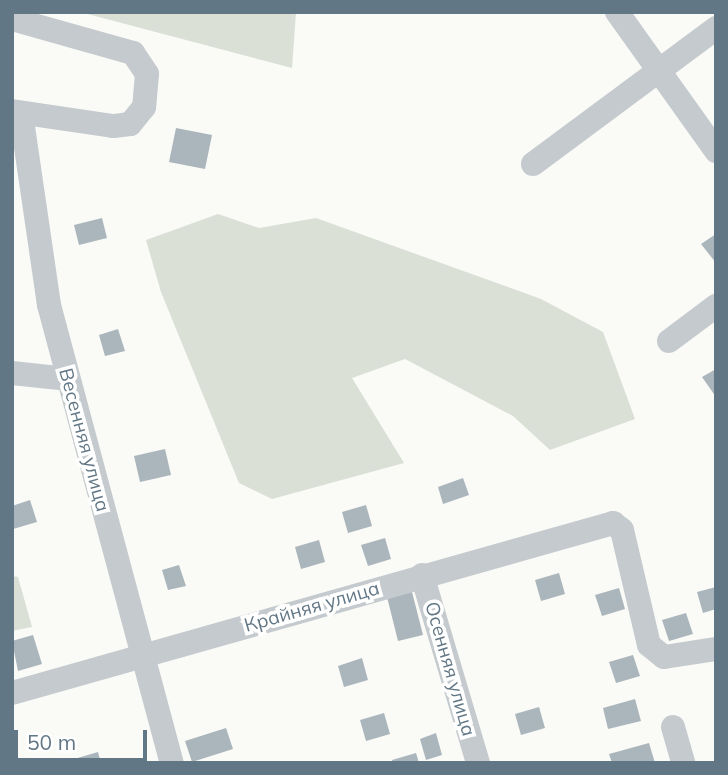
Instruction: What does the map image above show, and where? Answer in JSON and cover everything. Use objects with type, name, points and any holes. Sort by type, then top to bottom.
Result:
[{"type":"street","points":[[617,12],[716,151]]},
{"type":"street","points":[[12,19],[133,53],[147,74],[144,107],[130,124],[113,126],[16,112]]},
{"type":"street","points":[[533,164],[716,28]]},
{"type":"street","name":"Весенняя улица","points":[[16,112],[49,305],[172,763]]},
{"type":"street","points":[[669,341],[716,306]]},
{"type":"street","points":[[12,373],[67,379]]},
{"type":"street","name":"Крайняя улица","points":[[12,693],[613,523],[622,530],[649,645],[664,657],[716,649]]},
{"type":"street","name":"Осенняя улица","points":[[422,575],[478,763]]},
{"type":"street","points":[[673,727],[683,763]]},
{"type":"shaded area","points":[[80,12],[296,12],[292,68]]},
{"type":"shaded area","points":[[218,214],[259,228],[316,218],[541,299],[603,332],[635,419],[550,450],[513,416],[405,359],[352,378],[404,463],[272,499],[239,483],[161,292],[146,240]]},
{"type":"shaded area","points":[[12,576],[18,577],[32,627],[12,631]]},
{"type":"building","points":[[176,128],[212,135],[205,169],[169,162]]},
{"type":"building","points":[[102,218],[107,238],[79,245],[74,225]]},
{"type":"building","points":[[716,234],[716,263],[701,244]]},
{"type":"building","points":[[118,329],[125,351],[105,356],[99,335]]},
{"type":"building","points":[[716,369],[716,397],[702,377]]},
{"type":"building","points":[[165,449],[171,475],[140,482],[134,456]]},
{"type":"building","points":[[463,478],[469,495],[443,504],[438,487]]},
{"type":"building","points":[[30,500],[37,522],[13,529],[12,506]]},
{"type":"building","points":[[366,505],[372,526],[348,533],[342,512]]},
{"type":"building","points":[[385,538],[391,559],[368,566],[361,545]]},
{"type":"building","points":[[319,540],[325,562],[301,569],[295,547]]},
{"type":"building","points":[[179,565],[186,586],[168,590],[162,570]]},
{"type":"building","points":[[559,573],[565,594],[541,601],[535,580]]},
{"type":"building","points":[[716,587],[716,609],[703,613],[697,592]]},
{"type":"building","points":[[411,588],[423,635],[398,641],[386,593]]},
{"type":"building","points":[[619,588],[625,609],[602,616],[595,595]]},
{"type":"building","points":[[686,613],[693,634],[669,641],[662,620]]},
{"type":"building","points":[[33,635],[42,664],[18,671],[12,641]]},
{"type":"building","points":[[633,655],[640,676],[616,683],[609,662]]},
{"type":"building","points":[[362,658],[368,680],[344,687],[338,666]]},
{"type":"building","points":[[635,699],[641,721],[608,729],[603,708]]},
{"type":"building","points":[[539,707],[545,728],[521,735],[515,714]]},
{"type":"building","points":[[384,713],[390,734],[366,741],[360,720]]},
{"type":"building","points":[[226,728],[233,749],[192,762],[185,741]]},
{"type":"building","points":[[436,733],[442,755],[426,760],[420,739]]},
{"type":"building","points":[[649,743],[655,763],[612,763],[609,754]]},
{"type":"building","points":[[98,752],[101,763],[75,763],[74,759]]},
{"type":"building","points":[[416,753],[419,763],[393,763],[392,760]]}]
